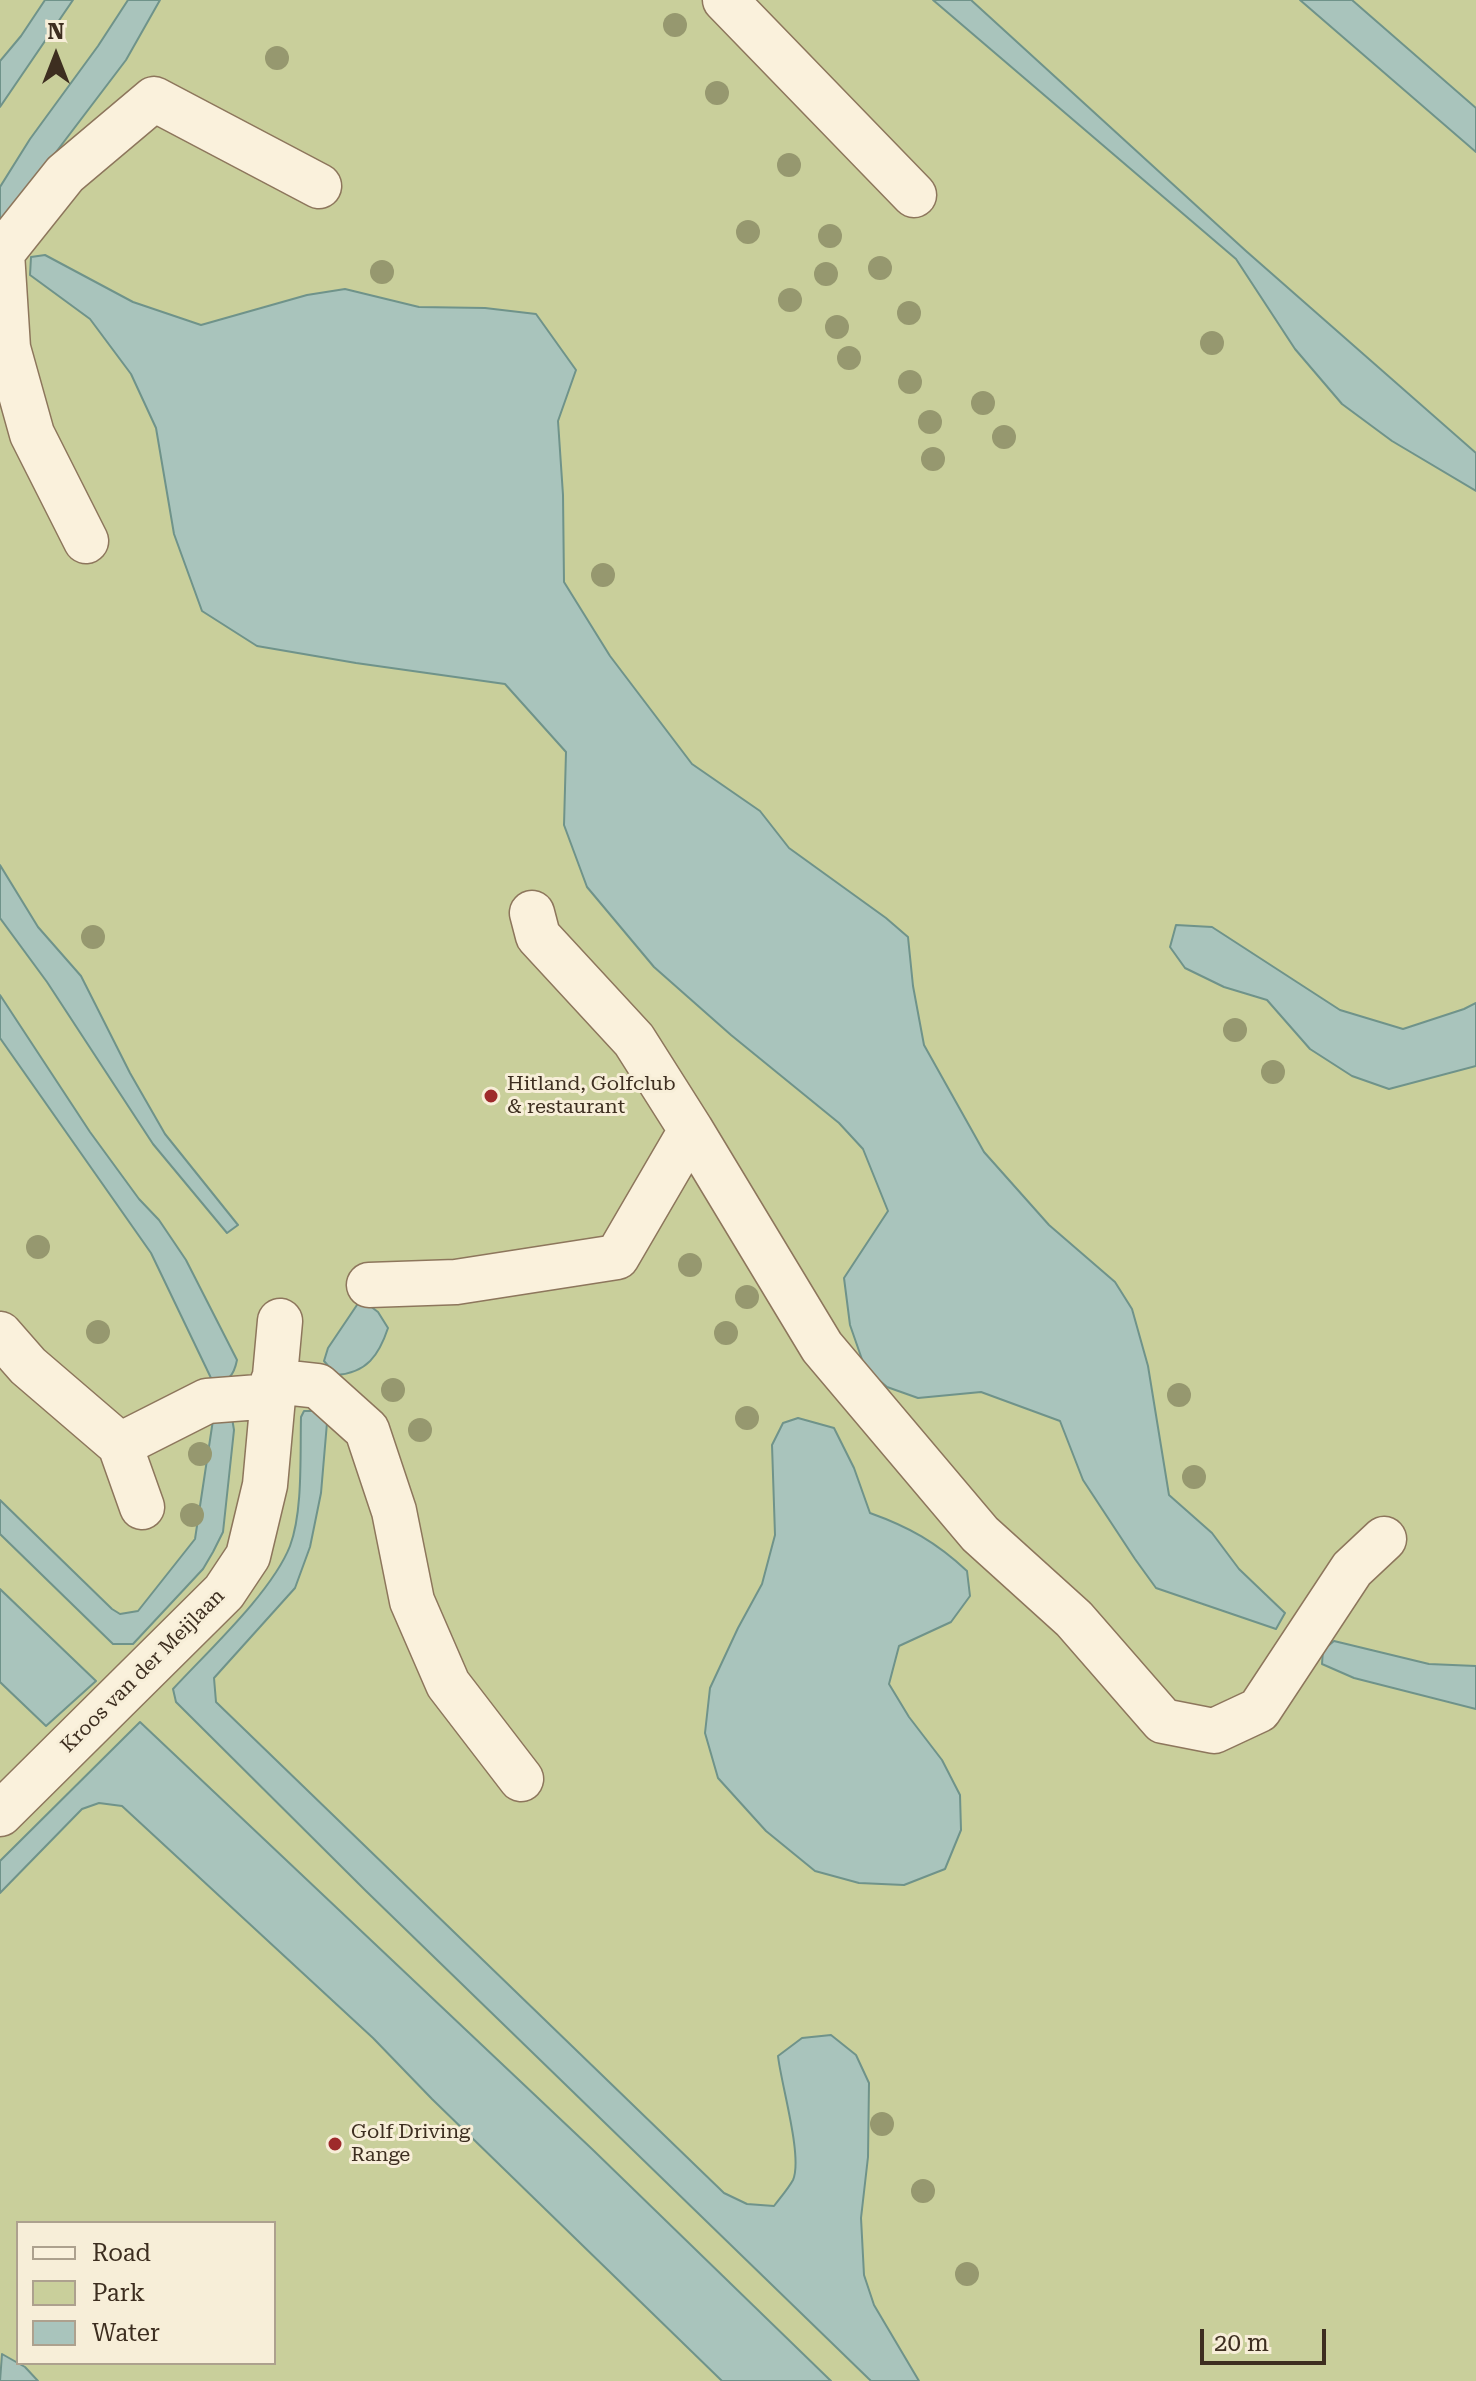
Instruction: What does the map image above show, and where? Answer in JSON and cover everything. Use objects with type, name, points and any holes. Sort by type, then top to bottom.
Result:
[{"type":"lane","points":[[725,0],[914,195]]},
{"type":"lane","points":[[86,541],[32,434],[8,348],[2,253],[65,174],[154,99],[319,186]]},
{"type":"lane","points":[[532,913],[538,936],[634,1040],[822,1347],[980,1534],[1074,1619],[1163,1721],[1214,1731],[1259,1710],[1352,1569],[1384,1539]]},
{"type":"lane","points":[[369,1285],[456,1282],[617,1257],[691,1130]]},
{"type":"lane","name":"Kroos van der Meijlaan","points":[[0,1814],[224,1592],[248,1556],[265,1485],[280,1321]]},
{"type":"lane","points":[[0,1334],[28,1366],[120,1445],[142,1507]]},
{"type":"lane","points":[[120,1445],[207,1401],[272,1389],[318,1386],[367,1430],[394,1511],[412,1601],[448,1684],[521,1779]]},
{"type":"green space","points":[[0,0],[1330,0],[1476,134],[1476,2381],[0,2381]]},
{"type":"green space","points":[[1352,0],[1476,0],[1476,108]]},
{"type":"water","points":[[45,0],[73,0],[0,107],[0,61]]},
{"type":"water","points":[[128,0],[160,0],[126,60],[0,226],[0,187]]},
{"type":"water","points":[[933,0],[971,0],[1246,251],[1476,453],[1476,491],[1392,441],[1342,404],[1295,349],[1236,259]]},
{"type":"water","points":[[1300,0],[1352,0],[1476,108],[1476,152]]},
{"type":"water","points":[[45,255],[133,302],[201,325],[307,295],[345,289],[419,307],[485,308],[536,314],[576,370],[558,421],[564,582],[610,656],[692,764],[760,811],[789,848],[908,937],[924,1045],[984,1152],[1049,1225],[1115,1282],[1132,1309],[1148,1366],[1169,1495],[1212,1533],[1239,1569],[1285,1613],[1276,1629],[1156,1588],[1083,1480],[1060,1421],[981,1392],[918,1398],[887,1387],[865,1368],[850,1325],[844,1278],[888,1211],[863,1149],[839,1123],[654,967],[587,887],[564,825],[566,752],[505,684],[257,646],[202,611],[174,534],[156,428],[131,374],[90,319],[30,275],[31,257]]},
{"type":"water","points":[[0,865],[38,927],[81,976],[165,1134],[238,1225],[227,1233],[153,1144],[47,982],[0,918]]},
{"type":"water","points":[[1176,925],[1212,927],[1340,1010],[1403,1029],[1476,1003],[1476,1066],[1389,1089],[1352,1076],[1310,1049],[1267,1000],[1224,987],[1185,968],[1170,947]]},
{"type":"water","points":[[0,995],[90,1132],[186,1260],[237,1360],[232,1374],[226,1379],[211,1378],[151,1253],[0,1038]]},
{"type":"water","points":[[361,1299],[378,1312],[388,1328],[370,1361],[356,1371],[336,1375],[324,1361],[328,1348]]},
{"type":"water","points":[[304,1411],[328,1411],[321,1493],[310,1547],[295,1588],[214,1678],[216,1702],[724,2193],[747,2204],[774,2206],[793,2180],[793,2138],[778,2056],[802,2038],[831,2035],[856,2055],[869,2083],[868,2157],[861,2218],[864,2275],[874,2305],[919,2381],[871,2381],[366,1891],[176,1702],[173,1689],[254,1601],[290,1546],[299,1500],[301,1417]]},
{"type":"water","points":[[232,1418],[234,1430],[223,1532],[203,1569],[133,1644],[113,1644],[0,1534],[0,1500],[112,1609],[120,1614],[138,1611],[195,1539],[213,1420]]},
{"type":"water","points":[[798,1418],[834,1428],[854,1468],[870,1513],[922,1536],[967,1571],[970,1596],[951,1622],[899,1646],[889,1684],[909,1717],[942,1760],[960,1795],[961,1830],[945,1869],[904,1885],[859,1883],[815,1871],[766,1831],[718,1778],[705,1733],[710,1688],[762,1584],[775,1535],[772,1445],[783,1423]]},
{"type":"water","points":[[0,1589],[96,1681],[46,1726],[0,1682]]},
{"type":"water","points":[[1334,1641],[1429,1664],[1476,1666],[1476,1709],[1354,1678],[1322,1664],[1323,1650]]},
{"type":"water","points":[[140,1722],[592,2149],[831,2381],[722,2381],[373,2038],[122,1806],[99,1803],[82,1809],[0,1893],[0,1861]]},
{"type":"water","points":[[2,2354],[16,2362],[16,2365],[25,2367],[38,2381],[0,2381]]},
{"type":"place","name":"Hitland, Golfclub & restaurant","points":[[491,1096]]},
{"type":"place","name":"Golf Driving Range","points":[[335,2144]]}]
